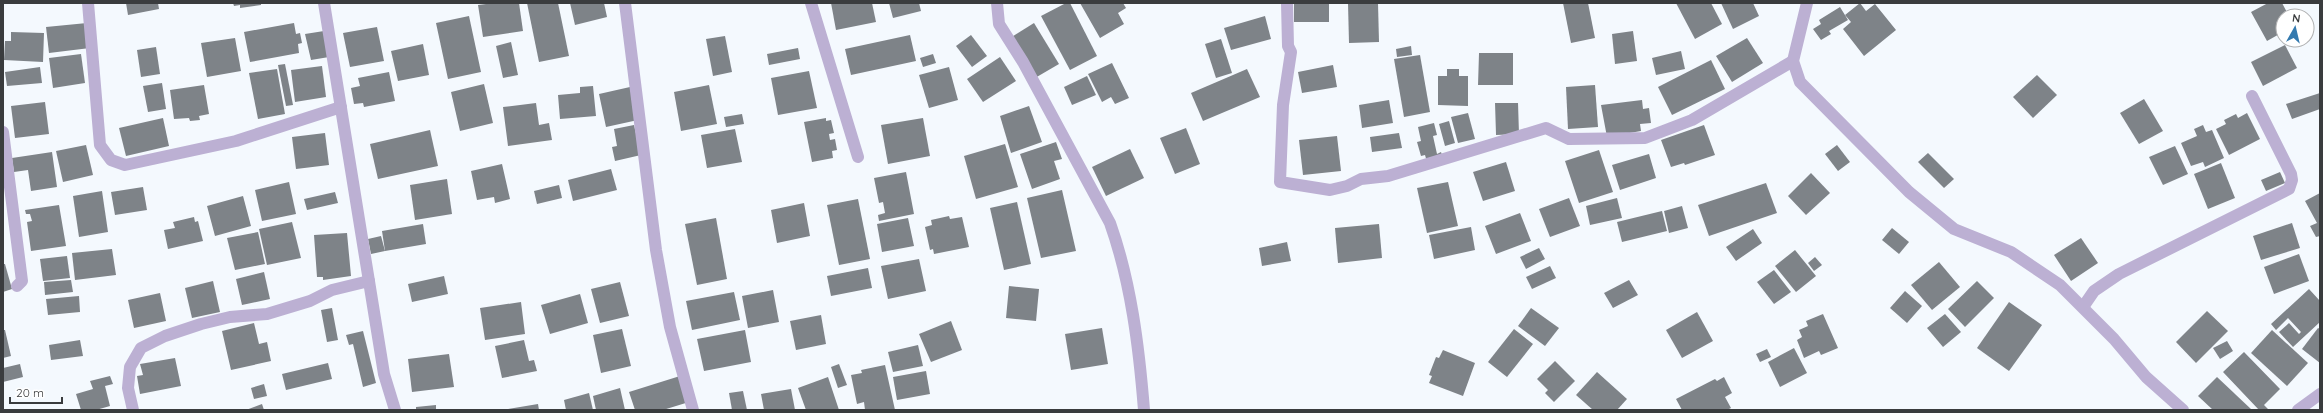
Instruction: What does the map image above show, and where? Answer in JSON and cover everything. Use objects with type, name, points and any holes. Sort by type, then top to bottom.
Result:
[{"type":"street","points":[[88,3],[100,145],[111,160],[125,165],[236,141],[341,107]]},
{"type":"street","points":[[324,3],[384,374],[395,410]]},
{"type":"street","points":[[625,3],[656,250],[670,327],[693,410]]},
{"type":"street","points":[[811,3],[858,157]]},
{"type":"street","points":[[997,3],[1000,24],[1023,62],[1110,223],[1120,250],[1138,350],[1144,410]]},
{"type":"street","points":[[1287,3],[1288,46],[1291,52],[1283,104],[1280,182],[1330,190],[1347,186],[1361,178],[1388,176],[1546,128],[1569,139],[1645,138],[1692,120],[1793,61]]},
{"type":"street","points":[[1808,3],[1793,61],[1800,82],[1909,192],[1954,229],[2011,252],[2060,285],[2114,339],[2146,377],[2183,410]]},
{"type":"street","points":[[2083,307],[2094,291],[2119,274],[2289,189],[2292,180],[2291,174],[2252,96]]},
{"type":"street","points":[[3,132],[4,153],[22,281],[17,286]]},
{"type":"street","points":[[133,410],[128,388],[130,367],[141,348],[165,336],[201,324],[230,316],[267,314],[310,301],[332,290],[369,281]]},
{"type":"street","points":[[2298,410],[2320,394]]},
{"type":"building","points":[[126,3],[158,3],[159,9],[128,15]]},
{"type":"building","points":[[233,3],[261,3],[261,5],[240,8],[240,5],[234,6]]},
{"type":"building","points":[[494,3],[519,3],[523,31],[483,37],[478,5]]},
{"type":"building","points":[[527,3],[558,3],[569,56],[539,62]]},
{"type":"building","points":[[570,3],[604,3],[607,17],[575,25]]},
{"type":"building","points":[[831,3],[872,3],[876,22],[836,30]]},
{"type":"building","points":[[889,3],[919,3],[921,11],[893,18]]},
{"type":"building","points":[[1066,3],[1070,3],[1097,56],[1070,70],[1041,16]]},
{"type":"building","points":[[1080,3],[1123,3],[1126,8],[1118,13],[1124,24],[1100,38]]},
{"type":"building","points":[[1294,3],[1329,3],[1329,22],[1294,22]]},
{"type":"building","points":[[1348,3],[1378,3],[1379,42],[1349,43]]},
{"type":"building","points":[[1563,3],[1588,3],[1595,38],[1571,43]]},
{"type":"building","points":[[1676,3],[1711,3],[1722,24],[1695,39]]},
{"type":"building","points":[[1721,3],[1753,3],[1759,16],[1733,29]]},
{"type":"building","points":[[1860,3],[1866,11],[1875,4],[1896,30],[1864,56],[1843,29],[1851,22],[1845,15]]},
{"type":"building","points":[[2268,3],[2282,3],[2285,8],[2275,8],[2275,36],[2267,41],[2251,12]]},
{"type":"building","points":[[1840,7],[1848,20],[1829,31],[1831,34],[1821,40],[1813,29],[1821,24],[1819,20]]},
{"type":"building","points":[[469,16],[481,72],[448,79],[436,23]]},
{"type":"building","points":[[1265,16],[1271,39],[1231,50],[1224,28]]},
{"type":"building","points":[[87,23],[90,48],[49,53],[46,27]]},
{"type":"building","points":[[294,23],[296,34],[300,33],[302,43],[298,44],[299,53],[250,62],[244,32]]},
{"type":"building","points":[[1034,23],[1059,64],[1035,78],[1010,38]]},
{"type":"building","points":[[377,27],[384,61],[350,67],[343,33]]},
{"type":"building","points":[[324,31],[329,57],[311,60],[305,34]]},
{"type":"building","points":[[1633,31],[1637,61],[1615,64],[1612,34]]},
{"type":"building","points":[[11,32],[44,33],[43,62],[4,60],[5,41],[11,41]]},
{"type":"building","points":[[910,35],[916,61],[851,75],[845,49]]},
{"type":"building","points":[[971,35],[987,56],[972,67],[956,46]]},
{"type":"building","points":[[725,36],[732,72],[713,76],[706,39]]},
{"type":"building","points":[[235,38],[241,71],[207,77],[201,43]]},
{"type":"building","points":[[1747,38],[1763,63],[1732,82],[1716,56]]},
{"type":"building","points":[[1221,39],[1232,73],[1216,78],[1205,44]]},
{"type":"building","points":[[511,42],[518,75],[503,78],[496,46]]},
{"type":"building","points":[[423,44],[429,75],[398,81],[391,51]]},
{"type":"building","points":[[1411,46],[1412,55],[1397,57],[1396,49]]},
{"type":"building","points":[[156,47],[160,74],[141,77],[137,50]]},
{"type":"building","points":[[798,48],[800,59],[769,65],[767,54]]},
{"type":"building","points":[[2279,48],[2287,48],[2297,68],[2263,86],[2251,62]]},
{"type":"building","points":[[1681,51],[1685,69],[1656,75],[1652,58]]},
{"type":"building","points":[[1479,53],[1513,53],[1513,85],[1478,85]]},
{"type":"building","points":[[81,54],[85,83],[53,88],[49,58]]},
{"type":"building","points":[[933,54],[936,63],[923,67],[920,58]]},
{"type":"building","points":[[1420,55],[1430,112],[1404,117],[1394,59]]},
{"type":"building","points":[[1000,57],[1016,81],[983,102],[967,79]]},
{"type":"building","points":[[1711,60],[1725,89],[1672,115],[1658,87]]},
{"type":"building","points":[[1112,63],[1129,98],[1115,104],[1111,97],[1102,102],[1088,74]]},
{"type":"building","points":[[285,64],[293,105],[286,106],[278,65]]},
{"type":"building","points":[[1333,65],[1337,87],[1302,93],[1298,72]]},
{"type":"building","points":[[322,66],[326,97],[295,102],[291,70]]},
{"type":"building","points":[[40,67],[42,83],[7,86],[5,72]]},
{"type":"building","points":[[949,67],[958,100],[929,108],[919,75]]},
{"type":"building","points":[[277,69],[285,114],[258,119],[249,73]]},
{"type":"building","points":[[1247,69],[1260,97],[1203,121],[1191,93]]},
{"type":"building","points":[[1447,69],[1459,69],[1459,76],[1468,76],[1468,106],[1438,105],[1438,76],[1447,76]]},
{"type":"building","points":[[809,71],[817,108],[778,115],[771,78]]},
{"type":"building","points":[[389,72],[395,101],[364,107],[363,103],[354,104],[351,88],[360,86],[358,78]]},
{"type":"building","points":[[2037,75],[2057,95],[2033,118],[2013,97]]},
{"type":"building","points":[[1087,76],[1096,95],[1072,105],[1064,87]]},
{"type":"building","points":[[162,83],[166,109],[148,112],[143,86]]},
{"type":"building","points":[[484,84],[493,123],[460,131],[451,92]]},
{"type":"building","points":[[204,85],[209,114],[199,116],[200,120],[190,121],[189,118],[174,119],[170,90]]},
{"type":"building","points":[[709,85],[717,124],[681,131],[674,92]]},
{"type":"building","points":[[1595,85],[1598,127],[1568,129],[1566,87]]},
{"type":"building","points":[[593,86],[596,116],[560,119],[558,95],[580,93],[580,87]]},
{"type":"building","points":[[630,87],[638,120],[606,127],[599,94]]},
{"type":"building","points":[[2320,93],[2320,109],[2292,119],[2286,104]]},
{"type":"building","points":[[2144,99],[2163,131],[2139,144],[2120,113]]},
{"type":"building","points":[[1389,100],[1393,123],[1362,128],[1359,105]]},
{"type":"building","points":[[1642,100],[1643,109],[1649,108],[1651,123],[1640,124],[1641,131],[1607,137],[1601,105]]},
{"type":"building","points":[[45,102],[49,134],[15,138],[11,106]]},
{"type":"building","points":[[536,103],[539,125],[549,123],[552,140],[508,146],[503,107]]},
{"type":"building","points":[[1495,103],[1518,103],[1519,134],[1496,135]]},
{"type":"building","points":[[1029,106],[1042,142],[1011,153],[1000,116]]},
{"type":"building","points":[[1468,113],[1475,139],[1458,143],[1451,117]]},
{"type":"building","points":[[2247,113],[2260,139],[2229,155],[2216,129],[2226,124],[2224,120],[2236,114],[2238,118]]},
{"type":"building","points":[[742,114],[744,124],[726,127],[724,117]]},
{"type":"building","points":[[163,118],[169,146],[126,156],[119,128]]},
{"type":"building","points":[[826,118],[826,121],[831,120],[834,133],[829,134],[830,140],[835,139],[837,150],[832,151],[833,158],[812,162],[804,122]]},
{"type":"building","points":[[923,118],[930,156],[888,164],[881,125]]},
{"type":"building","points":[[1449,121],[1455,143],[1445,146],[1439,124]]},
{"type":"building","points":[[1434,123],[1437,135],[1433,136],[1437,154],[1441,152],[1443,158],[1427,162],[1425,155],[1421,156],[1417,142],[1421,141],[1418,127]]},
{"type":"building","points":[[634,125],[641,155],[615,161],[612,147],[617,146],[614,129]]},
{"type":"building","points":[[1704,125],[1715,155],[1685,165],[1684,163],[1671,167],[1661,140]]},
{"type":"building","points":[[2203,125],[2206,132],[2212,130],[2224,158],[2205,167],[2203,162],[2191,166],[2181,143],[2197,136],[2194,129]]},
{"type":"building","points":[[1186,128],[1200,164],[1175,174],[1160,138]]},
{"type":"building","points":[[735,129],[742,162],[707,168],[701,135]]},
{"type":"building","points":[[430,130],[438,166],[378,179],[370,144]]},
{"type":"building","points":[[325,133],[329,165],[296,169],[292,137]]},
{"type":"building","points":[[1399,133],[1402,148],[1372,152],[1370,137]]},
{"type":"building","points":[[1337,136],[1341,171],[1303,175],[1299,140]]},
{"type":"building","points":[[1056,142],[1062,159],[1054,161],[1060,179],[1032,189],[1020,154]]},
{"type":"building","points":[[1005,144],[1018,187],[976,199],[964,156]]},
{"type":"building","points":[[86,145],[93,175],[63,182],[56,151]]},
{"type":"building","points":[[1837,145],[1850,162],[1838,171],[1825,154]]},
{"type":"building","points":[[2175,146],[2188,174],[2163,185],[2149,157]]},
{"type":"building","points":[[1130,149],[1144,178],[1106,196],[1092,167]]},
{"type":"building","points":[[1599,150],[1613,192],[1579,203],[1565,161]]},
{"type":"building","points":[[52,152],[57,187],[31,191],[28,170],[14,172],[12,158]]},
{"type":"building","points":[[1928,153],[1954,179],[1944,188],[1918,162]]},
{"type":"building","points":[[1649,154],[1656,178],[1620,190],[1612,165]]},
{"type":"building","points":[[1506,162],[1515,191],[1483,201],[1473,172]]},
{"type":"building","points":[[2221,163],[2235,198],[2208,209],[2194,174]]},
{"type":"building","points":[[502,164],[510,199],[495,203],[494,197],[477,200],[471,171]]},
{"type":"building","points":[[611,169],[617,190],[573,201],[568,180]]},
{"type":"building","points":[[906,172],[914,214],[879,221],[878,215],[885,213],[883,202],[879,203],[874,178]]},
{"type":"building","points":[[2280,172],[2285,183],[2266,191],[2261,180]]},
{"type":"building","points":[[1811,173],[1830,193],[1806,215],[1788,196]]},
{"type":"building","points":[[447,179],[452,214],[415,220],[410,185]]},
{"type":"building","points":[[289,182],[296,214],[262,221],[255,190]]},
{"type":"building","points":[[1448,182],[1458,226],[1427,233],[1417,188]]},
{"type":"building","points":[[1766,183],[1777,213],[1709,236],[1698,205]]},
{"type":"building","points":[[559,185],[562,198],[537,204],[534,191]]},
{"type":"building","points":[[143,187],[147,210],[115,215],[111,192]]},
{"type":"building","points":[[1062,190],[1076,251],[1041,258],[1027,198]]},
{"type":"building","points":[[102,191],[108,232],[79,237],[73,196]]},
{"type":"building","points":[[335,192],[338,203],[307,210],[304,199]]},
{"type":"building","points":[[2320,193],[2320,236],[2316,237],[2310,226],[2317,223],[2305,201]]},
{"type":"building","points":[[243,196],[251,226],[215,236],[207,206]]},
{"type":"building","points":[[1569,198],[1580,226],[1550,237],[1539,209]]},
{"type":"building","points":[[1617,198],[1622,218],[1590,225],[1586,206]]},
{"type":"building","points":[[858,199],[870,259],[839,265],[827,205]]},
{"type":"building","points":[[1017,202],[1031,264],[1004,270],[990,208]]},
{"type":"building","points":[[804,203],[810,236],[777,243],[771,210]]},
{"type":"building","points":[[59,205],[66,246],[31,251],[27,222],[32,221],[30,214],[26,214],[25,210]]},
{"type":"building","points":[[1682,206],[1688,228],[1669,233],[1664,211]]},
{"type":"building","points":[[1662,211],[1667,231],[1622,242],[1617,222]]},
{"type":"building","points":[[1520,213],[1531,241],[1496,254],[1485,226]]},
{"type":"building","points":[[949,216],[950,219],[962,217],[969,247],[934,254],[933,249],[930,250],[925,227],[932,225],[931,220]]},
{"type":"building","points":[[194,217],[195,222],[198,221],[203,241],[168,249],[164,230],[175,228],[173,222]]},
{"type":"building","points":[[716,218],[727,279],[697,285],[685,224]]},
{"type":"building","points":[[908,218],[914,246],[882,252],[877,224]]},
{"type":"building","points":[[292,222],[301,258],[267,265],[259,229]]},
{"type":"building","points":[[2292,223],[2300,248],[2261,260],[2253,236]]},
{"type":"building","points":[[423,224],[426,244],[385,251],[382,231]]},
{"type":"building","points":[[1379,224],[1382,258],[1338,263],[1335,228]]},
{"type":"building","points":[[1471,227],[1475,250],[1434,259],[1429,235]]},
{"type":"building","points":[[1892,228],[1909,242],[1899,254],[1882,240]]},
{"type":"building","points":[[1753,229],[1762,243],[1736,261],[1726,247]]},
{"type":"building","points":[[258,232],[265,264],[235,270],[227,238]]},
{"type":"building","points":[[347,233],[351,276],[323,280],[323,277],[317,277],[314,235]]},
{"type":"building","points":[[381,236],[385,251],[371,254],[368,239]]},
{"type":"building","points":[[2081,238],[2098,263],[2071,281],[2054,255]]},
{"type":"building","points":[[1287,242],[1291,261],[1262,266],[1259,248]]},
{"type":"building","points":[[1539,248],[1545,259],[1526,269],[1520,257]]},
{"type":"building","points":[[112,249],[116,275],[75,280],[72,253]]},
{"type":"building","points":[[1795,250],[1816,276],[1796,292],[1775,266]]},
{"type":"building","points":[[2299,254],[2309,281],[2274,294],[2264,267]]},
{"type":"building","points":[[67,256],[70,278],[43,281],[40,259]]},
{"type":"building","points":[[1815,257],[1822,265],[1814,271],[1808,263]]},
{"type":"building","points":[[919,259],[926,291],[888,299],[881,266]]},
{"type":"building","points":[[1939,262],[1960,287],[1932,310],[1911,285]]},
{"type":"building","points":[[3,264],[5,264],[12,289],[3,292]]},
{"type":"building","points":[[1550,266],[1556,278],[1532,289],[1526,277]]},
{"type":"building","points":[[868,268],[872,288],[831,296],[827,276]]},
{"type":"building","points":[[1774,270],[1791,292],[1774,304],[1757,282]]},
{"type":"building","points":[[264,272],[270,299],[242,305],[236,279]]},
{"type":"building","points":[[444,276],[448,294],[412,302],[408,284]]},
{"type":"building","points":[[71,280],[73,292],[45,295],[44,282]]},
{"type":"building","points":[[1629,280],[1638,295],[1613,308],[1604,293]]},
{"type":"building","points":[[213,281],[220,312],[192,318],[185,288]]},
{"type":"building","points":[[1977,281],[1994,298],[1965,327],[1948,309]]},
{"type":"building","points":[[620,282],[629,316],[600,323],[591,289]]},
{"type":"building","points":[[1009,286],[1039,289],[1036,321],[1006,318]]},
{"type":"building","points":[[2309,289],[2320,301],[2320,322],[2293,347],[2279,332],[2289,323],[2299,334],[2301,332],[2288,318],[2276,330],[2271,324]]},
{"type":"building","points":[[773,290],[779,322],[748,328],[742,296]]},
{"type":"building","points":[[1905,291],[1922,306],[1907,323],[1890,308]]},
{"type":"building","points":[[734,292],[740,320],[692,330],[686,301]]},
{"type":"building","points":[[160,293],[166,321],[134,328],[128,300]]},
{"type":"building","points":[[580,294],[588,323],[550,334],[541,305]]},
{"type":"building","points":[[79,296],[80,312],[48,315],[46,299]]},
{"type":"building","points":[[521,302],[525,334],[485,340],[480,308]]},
{"type":"building","points":[[2009,302],[2042,325],[2009,371],[1977,348]]},
{"type":"building","points":[[332,308],[338,340],[327,342],[321,310]]},
{"type":"building","points":[[1531,308],[1559,328],[1545,346],[1518,326]]},
{"type":"building","points":[[2207,311],[2228,331],[2196,363],[2176,342]]},
{"type":"building","points":[[1697,312],[1713,341],[1682,358],[1666,330]]},
{"type":"building","points":[[1823,314],[1838,348],[1821,355],[1819,351],[1804,358],[1797,340],[1802,337],[1799,330],[1808,326],[1806,321]]},
{"type":"building","points":[[1945,314],[1961,332],[1943,347],[1927,328]]},
{"type":"building","points":[[821,315],[826,344],[796,350],[790,321]]},
{"type":"building","points":[[951,321],[962,350],[931,362],[919,334]]},
{"type":"building","points":[[254,323],[259,344],[267,342],[271,361],[231,370],[222,331]]},
{"type":"building","points":[[1102,328],[1108,364],[1071,370],[1065,334]]},
{"type":"building","points":[[2318,328],[2320,329],[2320,363],[2302,349]]},
{"type":"building","points":[[622,329],[631,366],[601,373],[593,335]]},
{"type":"building","points":[[1514,329],[1533,344],[1507,377],[1488,362]]},
{"type":"building","points":[[3,330],[5,330],[11,356],[3,358]]},
{"type":"building","points":[[745,330],[751,362],[704,371],[697,339]]},
{"type":"building","points":[[2272,330],[2308,363],[2287,386],[2251,353]]},
{"type":"building","points":[[363,331],[376,383],[363,387],[353,344],[349,345],[346,335]]},
{"type":"building","points":[[80,340],[83,356],[51,360],[49,345]]},
{"type":"building","points":[[524,340],[529,361],[534,360],[537,371],[502,378],[495,346]]},
{"type":"building","points":[[2227,341],[2233,351],[2220,359],[2213,348]]},
{"type":"building","points":[[918,345],[923,366],[893,372],[888,352]]},
{"type":"building","points":[[1794,348],[1807,373],[1780,387],[1768,362]]},
{"type":"building","points":[[1767,349],[1771,357],[1760,362],[1756,354]]},
{"type":"building","points":[[1443,350],[1475,363],[1463,396],[1429,383],[1432,376],[1429,375],[1436,357],[1439,358]]},
{"type":"building","points":[[2244,352],[2280,389],[2264,405],[2269,410],[2259,410],[2223,372]]},
{"type":"building","points":[[449,354],[454,387],[412,392],[408,359]]},
{"type":"building","points":[[175,358],[181,386],[140,394],[137,376],[143,375],[140,364]]},
{"type":"building","points":[[1555,361],[1575,381],[1554,402],[1545,393],[1548,390],[1537,379]]},
{"type":"building","points":[[328,363],[332,379],[286,390],[282,374]]},
{"type":"building","points":[[20,364],[23,377],[3,382],[3,368]]},
{"type":"building","points":[[839,364],[847,385],[838,388],[831,367]]},
{"type":"building","points":[[885,365],[895,410],[865,410],[864,402],[857,404],[851,375],[862,373],[861,370]]},
{"type":"building","points":[[926,371],[930,394],[897,400],[893,377]]},
{"type":"building","points":[[1597,372],[1627,399],[1617,410],[1593,410],[1576,395]]},
{"type":"building","points":[[110,376],[113,384],[105,386],[110,406],[96,410],[81,410],[76,394],[93,389],[90,381]]},
{"type":"building","points":[[680,376],[689,402],[663,410],[635,410],[629,392]]},
{"type":"building","points":[[828,377],[839,410],[806,410],[798,388]]},
{"type":"building","points":[[1724,377],[1732,393],[1725,397],[1731,408],[1727,410],[1682,410],[1676,399],[1715,379],[1717,381]]},
{"type":"building","points":[[2217,377],[2252,410],[2213,410],[2198,396]]},
{"type":"building","points":[[264,384],[267,396],[254,399],[251,388]]},
{"type":"building","points":[[620,388],[625,410],[596,410],[593,396]]},
{"type":"building","points":[[791,389],[795,410],[764,410],[761,394]]},
{"type":"building","points":[[743,391],[747,410],[732,410],[729,393]]},
{"type":"building","points":[[589,393],[593,410],[566,410],[564,400]]},
{"type":"building","points":[[262,404],[264,410],[246,410]]},
{"type":"building","points":[[538,404],[539,410],[508,410],[508,409]]},
{"type":"building","points":[[436,405],[436,410],[416,410],[416,407]]}]
